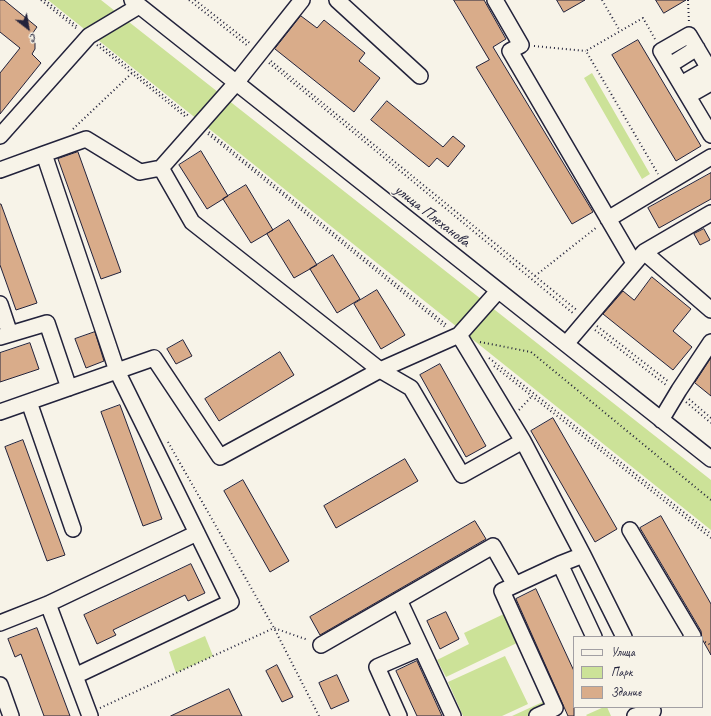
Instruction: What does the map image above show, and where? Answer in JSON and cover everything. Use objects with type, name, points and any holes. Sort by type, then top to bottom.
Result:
[{"type":"street","points":[[0,170],[86,139],[140,172],[161,168],[236,83],[302,0]]},
{"type":"street","points":[[337,0],[420,76]]},
{"type":"street","points":[[495,0],[521,45],[510,51],[608,219],[639,258],[711,310]]},
{"type":"street","points":[[0,136],[89,36],[135,3]]},
{"type":"street","name":"улица Плеханова","points":[[135,3],[711,459]]},
{"type":"street","points":[[685,90],[710,70],[689,35],[661,51],[711,135]]},
{"type":"street","points":[[670,65],[697,48]]},
{"type":"street","points":[[685,90],[711,83]]},
{"type":"street","points":[[44,154],[117,371],[231,602],[75,676]]},
{"type":"street","points":[[608,219],[711,157]]},
{"type":"street","points":[[161,168],[192,222],[380,370],[411,388],[462,475],[523,441]]},
{"type":"street","points":[[566,344],[639,258],[711,213]]},
{"type":"street","points":[[0,412],[154,358],[220,457],[380,370],[458,335],[498,291]]},
{"type":"street","points":[[0,304],[5,335],[47,323],[69,388]]},
{"type":"street","points":[[458,335],[523,441],[584,555],[624,636]]},
{"type":"street","points":[[661,420],[711,342]]},
{"type":"street","points":[[29,402],[73,529]]},
{"type":"street","points":[[630,530],[693,636]]},
{"type":"street","points":[[0,623],[48,604],[197,533]]},
{"type":"street","points":[[321,645],[493,546],[515,585]]},
{"type":"street","points":[[537,716],[555,708],[502,591],[560,564],[584,555]]},
{"type":"street","points":[[560,564],[594,636]]},
{"type":"street","points":[[399,600],[420,648],[453,716]]},
{"type":"street","points":[[48,604],[90,714]]},
{"type":"street","points":[[399,716],[377,667],[420,648]]},
{"type":"street","points":[[0,685],[11,716]]},
{"type":"street","points":[[635,716],[655,711]]},
{"type":"path","points":[[45,0],[458,335]]},
{"type":"path","points":[[189,0],[259,53],[535,276],[586,321],[678,392],[711,423]]},
{"type":"path","points":[[195,0],[586,321],[711,418]]},
{"type":"path","points":[[602,0],[620,31]]},
{"type":"path","points":[[688,0],[689,35]]},
{"type":"path","points":[[521,45],[586,51],[642,18],[661,51]]},
{"type":"path","points":[[586,51],[662,180],[658,189]]},
{"type":"path","points":[[70,131],[132,73],[198,125]]},
{"type":"path","points":[[535,276],[608,219]]},
{"type":"path","points":[[480,342],[531,352],[711,500]]},
{"type":"path","points":[[484,356],[711,538]]},
{"type":"path","points":[[510,419],[533,395]]},
{"type":"path","points":[[533,395],[711,534]]},
{"type":"path","points":[[165,435],[274,628],[319,716]]},
{"type":"path","points":[[90,714],[274,628],[321,645]]},
{"type":"green space","points":[[48,0],[101,0],[711,480],[711,530]]},
{"type":"green space","points":[[592,73],[650,174],[642,179],[584,78]]},
{"type":"green space","points":[[506,613],[519,642],[446,677],[437,660],[469,644],[464,633]]},
{"type":"green space","points":[[205,636],[213,656],[176,673],[169,652]]},
{"type":"green space","points":[[505,656],[528,704],[502,716],[463,716],[448,682]]},
{"type":"green space","points":[[547,700],[549,706],[529,716],[512,716]]},
{"type":"green space","points":[[602,708],[607,708],[611,716],[587,716],[586,715]]},
{"type":"building","points":[[0,0],[4,0],[37,27],[30,37],[35,43],[35,49],[32,54],[41,63],[0,114],[0,73],[20,48],[0,32]]},
{"type":"building","points":[[454,0],[484,0],[506,39],[493,47],[593,212],[572,224],[476,67],[489,60]]},
{"type":"building","points":[[557,0],[585,0],[564,12]]},
{"type":"building","points":[[656,0],[686,0],[664,13]]},
{"type":"building","points":[[301,16],[317,28],[324,20],[365,53],[359,61],[380,78],[354,112],[275,49]]},
{"type":"building","points":[[638,40],[701,146],[676,161],[612,55]]},
{"type":"building","points":[[387,101],[443,147],[453,136],[465,146],[448,167],[437,158],[429,167],[371,120]]},
{"type":"building","points":[[201,151],[228,196],[207,209],[179,165]]},
{"type":"building","points":[[78,152],[121,272],[101,279],[58,159]]},
{"type":"building","points":[[711,173],[711,199],[659,228],[648,208]]},
{"type":"building","points":[[246,185],[273,230],[251,243],[223,199]]},
{"type":"building","points":[[0,204],[37,303],[16,310],[0,265]]},
{"type":"building","points":[[289,220],[317,265],[294,278],[267,234]]},
{"type":"building","points":[[704,229],[710,240],[700,245],[694,234]]},
{"type":"building","points":[[333,255],[360,299],[337,313],[310,269]]},
{"type":"building","points":[[652,277],[691,309],[673,331],[692,347],[673,370],[603,314],[623,291],[634,300]]},
{"type":"building","points":[[377,290],[405,335],[381,349],[354,304]]},
{"type":"building","points":[[95,332],[104,361],[86,368],[75,339]]},
{"type":"building","points":[[183,340],[192,356],[176,364],[167,349]]},
{"type":"building","points":[[30,343],[39,369],[0,382],[0,353]]},
{"type":"building","points":[[280,352],[294,375],[219,421],[205,399]]},
{"type":"building","points":[[711,358],[711,396],[695,383]]},
{"type":"building","points":[[440,364],[486,446],[466,457],[420,375]]},
{"type":"building","points":[[120,405],[162,519],[143,526],[101,412]]},
{"type":"building","points":[[553,418],[617,529],[595,542],[531,431]]},
{"type":"building","points":[[23,440],[65,555],[47,561],[5,447]]},
{"type":"building","points":[[405,459],[418,481],[336,528],[324,506]]},
{"type":"building","points":[[243,480],[289,561],[270,572],[224,491]]},
{"type":"building","points":[[661,516],[711,604],[711,655],[703,641],[701,631],[640,528]]},
{"type":"building","points":[[475,521],[486,539],[320,635],[310,617]]},
{"type":"building","points":[[191,564],[205,593],[188,601],[185,595],[113,630],[116,635],[97,644],[84,615]]},
{"type":"building","points":[[536,589],[573,669],[574,716],[568,716],[516,599]]},
{"type":"building","points":[[446,612],[459,639],[440,649],[427,621]]},
{"type":"building","points":[[37,628],[70,716],[44,716],[21,654],[15,657],[8,639]]},
{"type":"building","points":[[417,661],[442,716],[417,716],[396,671]]},
{"type":"building","points":[[277,665],[293,697],[282,702],[266,671]]},
{"type":"building","points":[[337,675],[349,701],[331,709],[319,683]]},
{"type":"building","points":[[229,689],[242,716],[171,716]]}]
